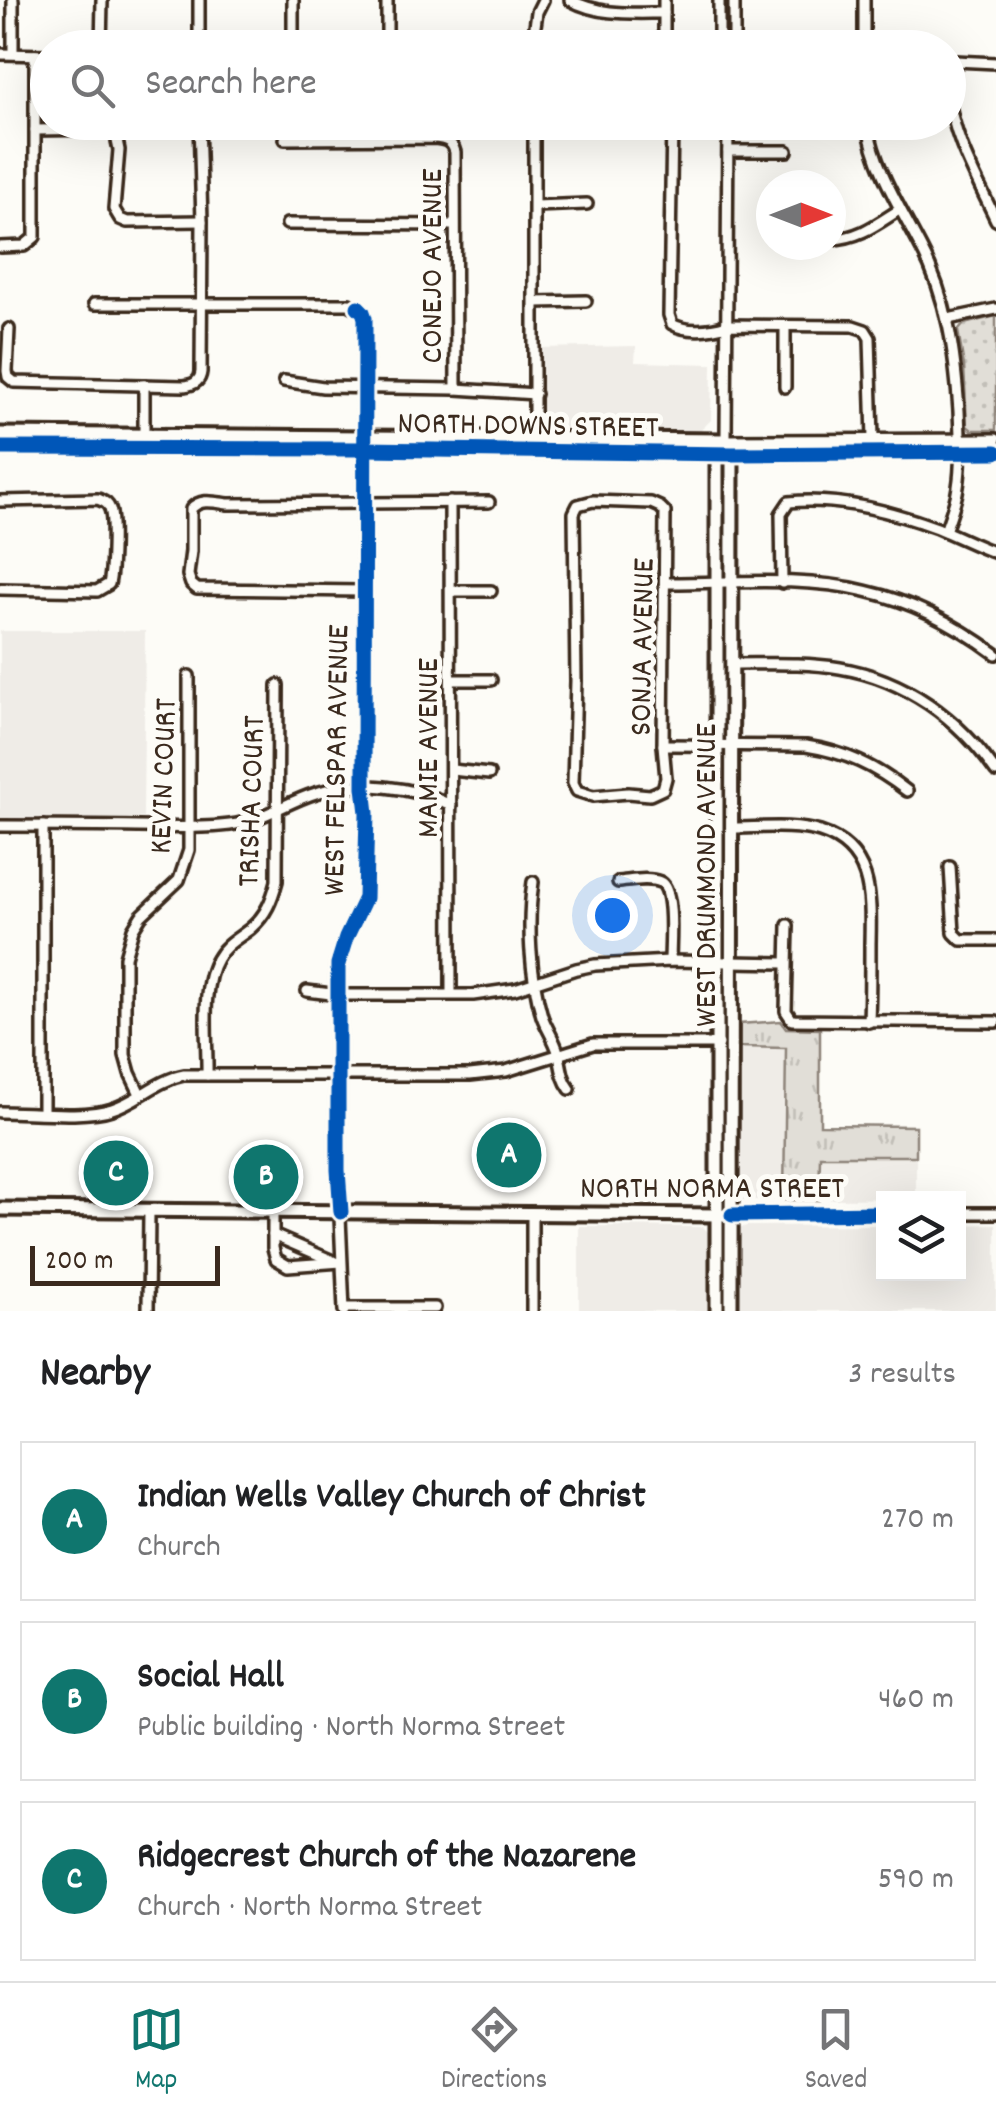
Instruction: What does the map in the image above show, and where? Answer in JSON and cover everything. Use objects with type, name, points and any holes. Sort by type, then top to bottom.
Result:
[{"type":"main road","name":"NORTH DOWNS STREET","points":[[0,434],[144,441],[732,454]]},
{"type":"main road","name":"NORTH DOWNS STREET","points":[[364,443],[726,440]]},
{"type":"main road","points":[[717,454],[726,440]]},
{"type":"main road","name":"WEST DRUMMOND AVENUE","points":[[724,1306],[717,1215],[734,828],[732,454],[726,440]]},
{"type":"main road","name":"NORTH DOWNS STREET","points":[[0,448],[144,441]]},
{"type":"main road","name":"WEST DRUMMOND AVENUE","points":[[717,454],[717,964],[732,1215],[724,1306]]},
{"type":"main road","name":"NORTH NORMA STREET","points":[[0,1210],[732,1215]]},
{"type":"street","points":[[12,54],[13,0]]},
{"type":"street","points":[[101,30],[102,0]]},
{"type":"street","points":[[199,0],[199,30]]},
{"type":"street","points":[[293,0],[293,30]]},
{"type":"street","points":[[387,0],[387,30]]},
{"type":"street","points":[[534,30],[537,12],[544,0]]},
{"type":"street","points":[[570,0],[608,13],[664,13]]},
{"type":"street","points":[[664,0],[664,30]]},
{"type":"street","points":[[719,0],[719,30]]},
{"type":"street","points":[[734,0],[734,30]]},
{"type":"street","points":[[864,0],[864,30]]},
{"type":"street","points":[[0,54],[30,55]]},
{"type":"street","points":[[966,62],[996,63]]},
{"type":"street","points":[[0,247],[19,248],[32,241],[36,229],[35,140]]},
{"type":"street","points":[[118,140],[114,209],[120,219],[202,221]]},
{"type":"street","points":[[8,329],[8,376],[14,382],[144,385],[192,384],[199,379],[200,140]]},
{"type":"street","name":"CONEJO AVENUE","points":[[446,140],[455,152],[456,389]]},
{"type":"street","points":[[534,140],[534,440]]},
{"type":"street","points":[[672,140],[672,324],[712,329],[727,325],[866,330],[870,338],[873,439]]},
{"type":"street","name":"WEST DRUMMOND AVENUE","points":[[726,440],[728,140]]},
{"type":"street","points":[[872,140],[899,210],[922,249],[948,319],[956,361],[958,487],[945,531]]},
{"type":"street","points":[[959,140],[996,220]]},
{"type":"street","points":[[728,151],[787,151]]},
{"type":"street","points":[[535,206],[587,204]]},
{"type":"street","points":[[846,238],[899,210]]},
{"type":"street","points":[[287,224],[454,225]]},
{"type":"street","points":[[536,302],[586,301]]},
{"type":"street","points":[[94,304],[202,304]]},
{"type":"street","name":"WEST FELSPAR AVENUE","points":[[202,304],[349,304],[358,307],[365,318],[365,898],[338,964],[339,1262],[344,1310]]},
{"type":"street","points":[[948,319],[996,309]]},
{"type":"street","points":[[785,326],[785,387]]},
{"type":"street","points":[[284,381],[323,387],[535,394]]},
{"type":"street","points":[[144,385],[144,441]]},
{"type":"street","name":"NORTH DOWNS STREET","points":[[726,440],[996,438]]},
{"type":"street","name":"NORTH DOWNS STREET","points":[[732,454],[996,452]]},
{"type":"street","points":[[0,501],[98,499],[108,504],[111,514],[109,584],[97,590],[0,590]]},
{"type":"street","points":[[363,591],[197,589],[188,575],[191,509],[208,501],[489,502]]},
{"type":"street","name":"MAMIE AVENUE","points":[[450,502],[451,994]]},
{"type":"street","name":"SONJA AVENUE","points":[[584,502],[651,504],[662,509],[666,520],[663,746],[666,778],[660,792],[593,796],[580,792],[572,782],[575,509],[584,502]]},
{"type":"street","points":[[782,583],[782,510],[788,502],[846,504],[892,513],[996,552]]},
{"type":"street","points":[[666,583],[832,585],[897,600],[928,612],[958,627],[996,654]]},
{"type":"street","points":[[452,591],[492,591]]},
{"type":"street","points":[[732,664],[842,668],[898,686],[924,700],[960,729],[996,772]]},
{"type":"street","name":"KEVIN COURT","points":[[140,1094],[125,1055],[125,956],[141,916],[179,880],[189,850],[190,676]]},
{"type":"street","points":[[452,680],[491,680]]},
{"type":"street","name":"TRISHA COURT","points":[[207,1074],[212,970],[227,946],[252,927],[269,907],[277,881],[278,684]]},
{"type":"street","points":[[663,746],[806,746],[843,753],[871,766],[906,791]]},
{"type":"street","points":[[452,770],[489,774]]},
{"type":"street","points":[[0,826],[232,825],[257,820],[315,793],[339,788],[392,788],[416,792],[450,806]]},
{"type":"street","points":[[42,1112],[43,826]]},
{"type":"street","points":[[734,828],[821,832],[857,859],[865,872],[870,898],[869,1022]]},
{"type":"street","points":[[950,866],[954,933],[961,940],[996,940]]},
{"type":"street","points":[[618,882],[647,880],[666,885],[670,898],[670,962]]},
{"type":"street","points":[[533,882],[535,984],[542,1017],[559,1054],[564,1082],[570,1089]]},
{"type":"street","points":[[788,925],[786,1012],[794,1020],[996,1022]]},
{"type":"street","points":[[306,992],[494,994],[586,967],[670,962],[785,963]]},
{"type":"street","points":[[0,1112],[102,1112],[122,1106],[171,1078],[207,1074],[494,1074],[601,1043],[724,1044]]},
{"type":"street","points":[[148,1311],[149,1210]]},
{"type":"street","points":[[272,1212],[274,1255],[284,1264],[339,1262]]},
{"type":"street","points":[[966,1213],[996,1214]]},
{"type":"street","points":[[532,1214],[532,1311]]},
{"type":"street","name":"NORTH NORMA STREET","points":[[732,1215],[876,1214]]},
{"type":"street","points":[[272,1236],[339,1262]]},
{"type":"street","points":[[344,1310],[435,1308]]},
{"type":"shaded area","points":[[636,346],[635,362],[712,364],[711,420],[699,432],[552,429],[540,421],[540,348]]},
{"type":"shaded area","points":[[0,631],[145,631],[143,818],[0,818]]},
{"type":"shaded area","points":[[740,1047],[786,1047],[786,1126],[916,1126],[916,1191],[876,1191],[876,1198],[740,1197]]},
{"type":"shaded area","points":[[996,1224],[996,1311],[737,1311],[737,1230],[746,1226],[876,1225],[876,1281],[966,1281],[966,1225]]},
{"type":"shaded area","points":[[579,1226],[703,1227],[709,1233],[708,1311],[579,1311]]},
{"type":"green space","points":[[996,316],[996,430],[972,430],[967,426],[958,331],[964,324]]},
{"type":"green space","points":[[781,1021],[786,1028],[820,1029],[820,1125],[916,1126],[916,1156],[820,1156],[819,1200],[784,1200],[786,1048],[739,1047],[739,1024]]},
{"type":"cycle path","points":[[341,1212],[338,964],[365,898],[367,813],[365,318],[358,307]]},
{"type":"cycle path","points":[[0,448],[732,454],[996,452]]},
{"type":"cycle path","points":[[732,1215],[876,1213]]},
{"type":"place","name":"Indian Wells Valley Church of Christ","points":[[509,1155]]},
{"type":"place","name":"Ridgecrest Church of the Nazarene","points":[[116,1173]]},
{"type":"place","name":"Social Hall","points":[[266,1177]]}]
